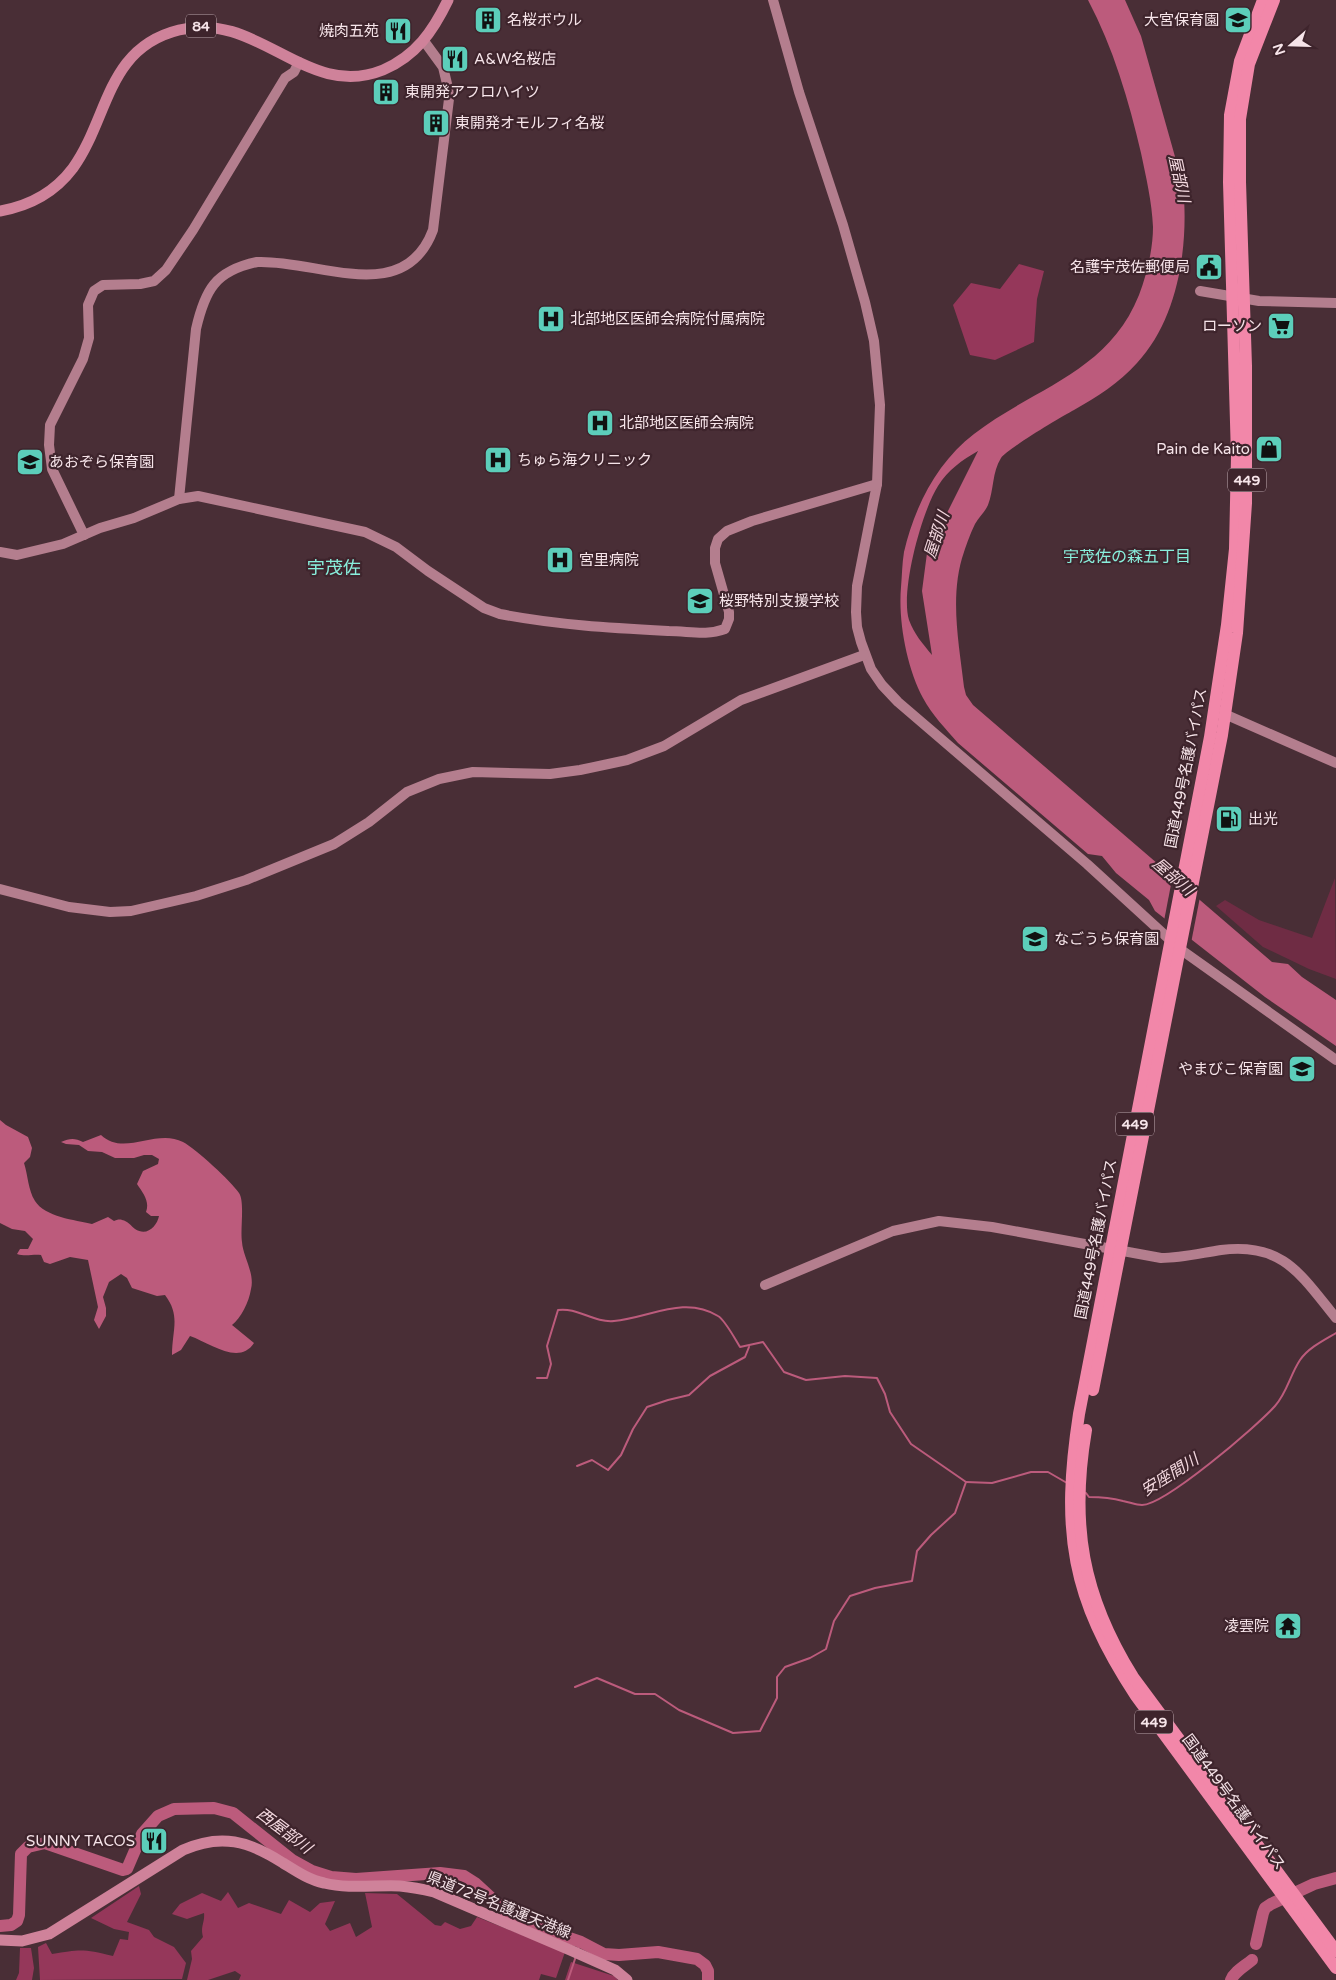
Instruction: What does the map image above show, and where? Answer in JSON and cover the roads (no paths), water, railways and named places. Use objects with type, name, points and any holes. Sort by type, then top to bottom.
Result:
[{"type":"highway","name":"国道449号名護バイパス","points":[[1263,0],[1240,61],[1230,115],[1229,138],[1238,296],[1246,503],[1237,633],[1182,875],[1176,939],[1116,1250],[1094,1380],[1079,1443],[1079,1513],[1084,1580],[1105,1626],[1133,1677],[1253,1848],[1311,1926],[1336,1968]]},
{"type":"highway","name":"国道449号名護バイパス","points":[[1238,296],[1240,119],[1249,64],[1274,0]]},
{"type":"highway","points":[[1267,16],[1282,0]]},
{"type":"highway","name":"国道449号名護バイパス","points":[[1176,939],[1193,884],[1220,712]]},
{"type":"highway","name":"国道449号名護バイパス","points":[[1311,1926],[1336,1951]]},
{"type":"main road","name":"84","points":[[0,212],[35,201],[60,182],[72,169],[82,154],[111,88],[123,68],[133,55],[158,38],[190,27],[209,26],[230,30],[268,45],[315,70],[334,75],[364,75],[401,61],[424,41],[437,23],[448,0]]},
{"type":"main road","name":"県道72号名護運天港線","points":[[0,1940],[22,1941],[49,1934],[183,1850],[207,1841],[222,1840],[250,1845],[305,1876],[322,1883],[348,1887],[413,1887],[434,1892],[615,1970],[627,1980]]},
{"type":"street","points":[[773,0],[799,92],[843,225],[874,341],[880,405],[877,484],[857,586],[857,627],[864,655],[871,669],[882,685],[898,702],[1176,939],[1336,1060]]},
{"type":"street","points":[[180,500],[196,329],[201,305],[207,292],[216,281],[228,271],[242,265],[257,262],[366,274],[393,272],[416,259],[430,238],[433,230],[448,99],[447,77],[443,67],[424,41]]},
{"type":"street","points":[[84,535],[52,469],[49,445],[50,425],[83,359],[89,338],[88,305],[94,291],[104,285],[140,284],[154,281],[166,270],[198,222],[285,78],[294,72],[298,62]]},
{"type":"street","points":[[1200,290],[1259,300],[1336,303]]},
{"type":"street","points":[[0,552],[17,555],[63,544],[180,500],[198,496],[365,532],[396,547],[484,608],[500,614],[606,628],[682,631],[705,634],[725,629],[730,619],[715,563],[715,548],[718,539],[727,531],[752,521],[877,484]]},
{"type":"street","points":[[0,889],[69,907],[110,912],[131,911],[196,896],[246,880],[334,844],[369,822],[407,792],[439,779],[473,772],[550,774],[627,760],[664,746],[741,700],[864,655]]},
{"type":"street","points":[[1220,712],[1336,763]]},
{"type":"street","points":[[765,1284],[893,1231],[939,1221],[992,1227],[1168,1258],[1243,1248],[1267,1252],[1290,1266],[1308,1284],[1336,1318]]},
{"type":"water","name":"屋部川","points":[[1088,0],[1125,0],[1141,36],[1183,185],[1184,231],[1178,279],[1172,302],[1163,324],[1151,345],[1137,363],[1099,395],[1013,448],[998,463],[988,505],[974,527],[959,568],[956,619],[964,687],[966,695],[973,705],[1272,962],[1288,964],[1302,977],[1336,1000],[1336,1046],[1265,997],[1155,911],[1149,900],[1116,873],[1102,856],[1088,854],[958,743],[939,722],[927,704],[917,686],[908,659],[902,630],[900,601],[903,556],[914,519],[938,472],[961,445],[974,434],[1089,361],[1108,343],[1125,321],[1145,279],[1153,235],[1148,190],[1126,94],[1113,55]],"holes":[[[978,451],[927,553],[922,591],[932,655],[916,634],[909,620],[907,590],[914,552],[925,513],[938,486],[956,466]]]},
{"type":"water","points":[[0,1120],[28,1137],[32,1148],[30,1157],[24,1163],[31,1192],[35,1201],[46,1211],[61,1217],[92,1224],[108,1217],[114,1221],[128,1222],[135,1229],[144,1232],[154,1227],[159,1216],[151,1216],[146,1212],[147,1204],[144,1194],[137,1184],[143,1171],[158,1164],[159,1159],[152,1155],[134,1158],[115,1158],[102,1152],[88,1151],[79,1145],[61,1142],[67,1140],[72,1139],[83,1142],[101,1135],[110,1141],[120,1143],[162,1138],[173,1139],[189,1146],[229,1181],[241,1197],[242,1242],[252,1283],[246,1304],[232,1325],[254,1343],[248,1350],[232,1353],[190,1336],[181,1350],[172,1355],[174,1317],[173,1310],[165,1295],[157,1296],[132,1288],[127,1278],[121,1274],[109,1282],[103,1297],[106,1316],[99,1329],[94,1320],[98,1307],[88,1260],[70,1257],[50,1264],[44,1262],[41,1255],[17,1254],[20,1249],[28,1249],[33,1239],[25,1231],[12,1229],[0,1223]]},
{"type":"waterway","points":[[537,1378],[547,1378],[551,1364],[547,1346],[558,1310],[572,1311],[607,1321],[627,1319],[679,1308],[705,1310],[721,1318],[740,1347],[763,1342],[784,1372],[806,1380],[845,1376],[877,1378],[885,1394],[890,1412],[911,1444],[966,1482]]},
{"type":"waterway","name":"安座間川","points":[[1086,1493],[1089,1497],[1111,1498],[1142,1505],[1154,1502],[1170,1492],[1210,1463],[1265,1416],[1286,1390],[1303,1356],[1316,1345],[1336,1333]]},
{"type":"waterway","points":[[577,1466],[592,1460],[608,1470],[621,1455],[633,1429],[647,1407],[689,1395],[710,1376],[745,1357],[749,1347]]},
{"type":"waterway","name":"安座間川","points":[[966,1482],[992,1483],[1031,1472],[1048,1472],[1067,1483]]},
{"type":"waterway","points":[[575,1687],[597,1678],[635,1694],[655,1694],[679,1710],[733,1733],[760,1731],[777,1698],[777,1677],[785,1667],[810,1658],[826,1649],[834,1621],[850,1596],[875,1588],[912,1581],[917,1551],[955,1513],[966,1482]]},
{"type":"waterway","name":"西屋部川","points":[[0,1926],[11,1925],[17,1921],[19,1915],[21,1854],[28,1847],[45,1843],[123,1870],[127,1869],[142,1834],[158,1816],[174,1809],[214,1808],[233,1813],[292,1860],[312,1871],[331,1877],[356,1879],[440,1873],[464,1876],[475,1883],[511,1916],[522,1922],[581,1942],[604,1954],[619,1955],[658,1952],[697,1959],[705,1965],[708,1971],[708,1980]]},
{"type":"waterway","name":"西屋部川","points":[[1256,1944],[1265,1908],[1314,1884],[1336,1878]]},
{"type":"waterway","name":"西屋部川","points":[[578,1949],[581,1942]]},
{"type":"waterway","points":[[568,1980],[576,1956]]},
{"type":"waterway","name":"西屋部川","points":[[1231,1980],[1237,1972],[1252,1960]]},
{"type":"place","name":"名桜ボウル","points":[[488,20]]},
{"type":"place","name":"大宮保育園","points":[[1238,20]]},
{"type":"place","name":"焼肉五苑","points":[[398,31]]},
{"type":"place","name":"A&W名桜店","points":[[455,59]]},
{"type":"place","name":"東開発アフロハイツ","points":[[386,92]]},
{"type":"place","name":"東開発オモルフィ名桜","points":[[436,123]]},
{"type":"place","name":"名護宇茂佐郵便局","points":[[1209,267]]},
{"type":"place","name":"北部地区医師会病院付属病院","points":[[551,319]]},
{"type":"place","name":"ローソン","points":[[1281,326]]},
{"type":"place","name":"北部地区医師会病院","points":[[600,423]]},
{"type":"place","name":"Pain de Kaito","points":[[1269,449]]},
{"type":"place","name":"ちゅら海クリニック","points":[[498,460]]},
{"type":"place","name":"あおぞら保育園","points":[[30,462]]},
{"type":"place","name":"宮里病院","points":[[560,560]]},
{"type":"place","name":"桜野特別支援学校","points":[[700,601]]},
{"type":"place","name":"出光","points":[[1229,819]]},
{"type":"place","name":"なごうら保育園","points":[[1035,939]]},
{"type":"place","name":"やまびこ保育園","points":[[1302,1069]]},
{"type":"place","name":"凌雲院","points":[[1288,1626]]},
{"type":"place","name":"SUNNY TACOS","points":[[154,1841]]},
{"type":"district","name":"宇茂佐の森五丁目","points":[[1127,557]]},
{"type":"district","name":"宇茂佐","points":[[334,568]]}]
